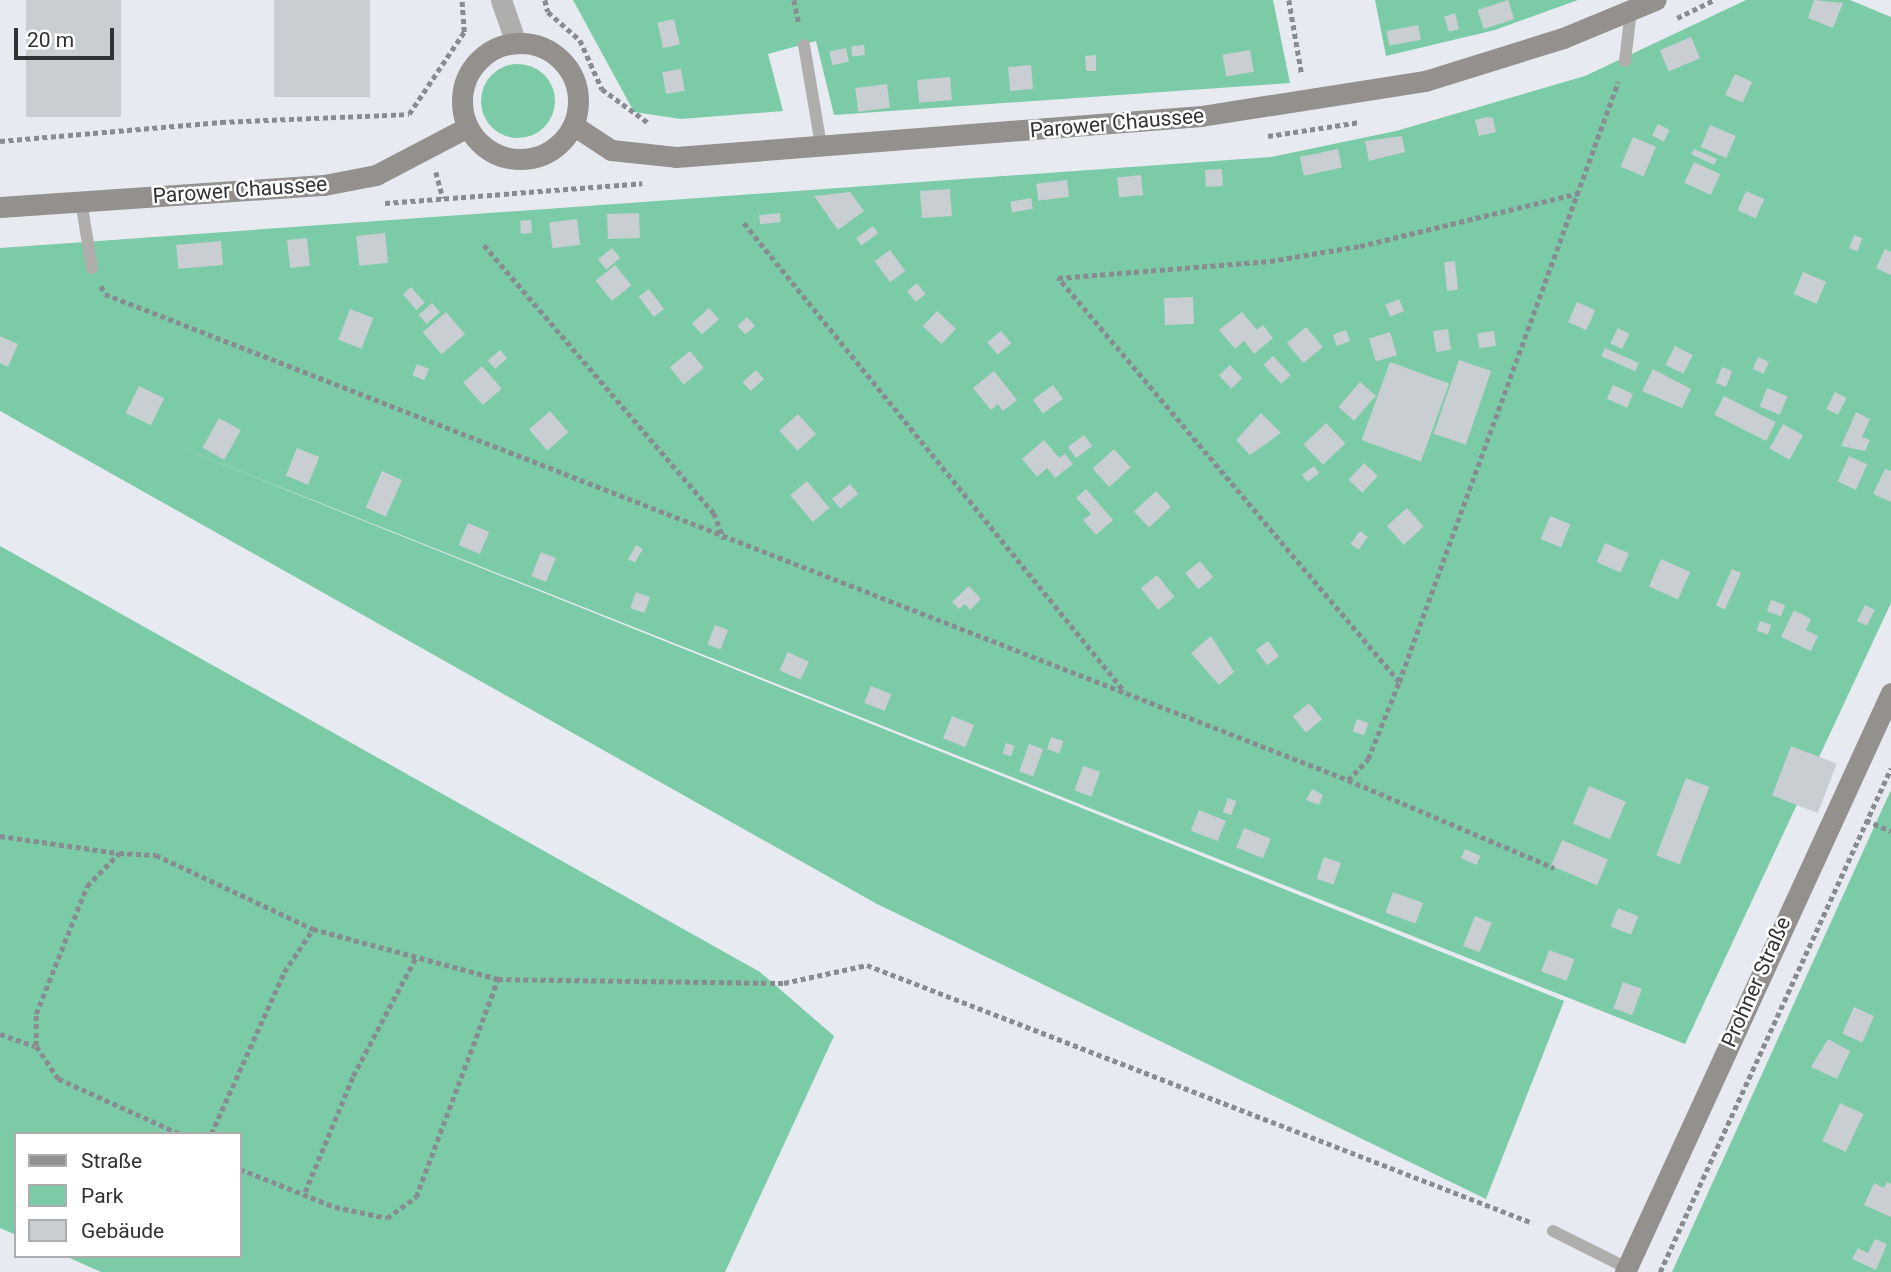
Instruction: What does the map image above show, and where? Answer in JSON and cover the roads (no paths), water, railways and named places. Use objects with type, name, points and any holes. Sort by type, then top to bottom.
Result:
[{"type":"street","points":[[501,0],[516,43]]},
{"type":"street","name":"Parower Chaussee","points":[[573,125],[611,150],[642,157],[821,146],[1201,116],[1306,102],[1472,68],[1655,0]]},
{"type":"street","points":[[516,43],[553,54],[567,68],[578,106],[573,125],[548,152],[531,158],[494,153],[468,127],[463,90],[469,72],[481,57],[516,43]]},
{"type":"street","name":"Parower Chaussee","points":[[0,207],[351,180],[376,175],[468,127]]},
{"type":"street","name":"Prohner Straße","points":[[1626,1270],[1891,693]]},
{"type":"lane","points":[[1625,61],[1631,10]]},
{"type":"lane","points":[[804,45],[821,146]]},
{"type":"lane","points":[[81,201],[92,268]]},
{"type":"lane","points":[[1553,1231],[1626,1270]]}]
